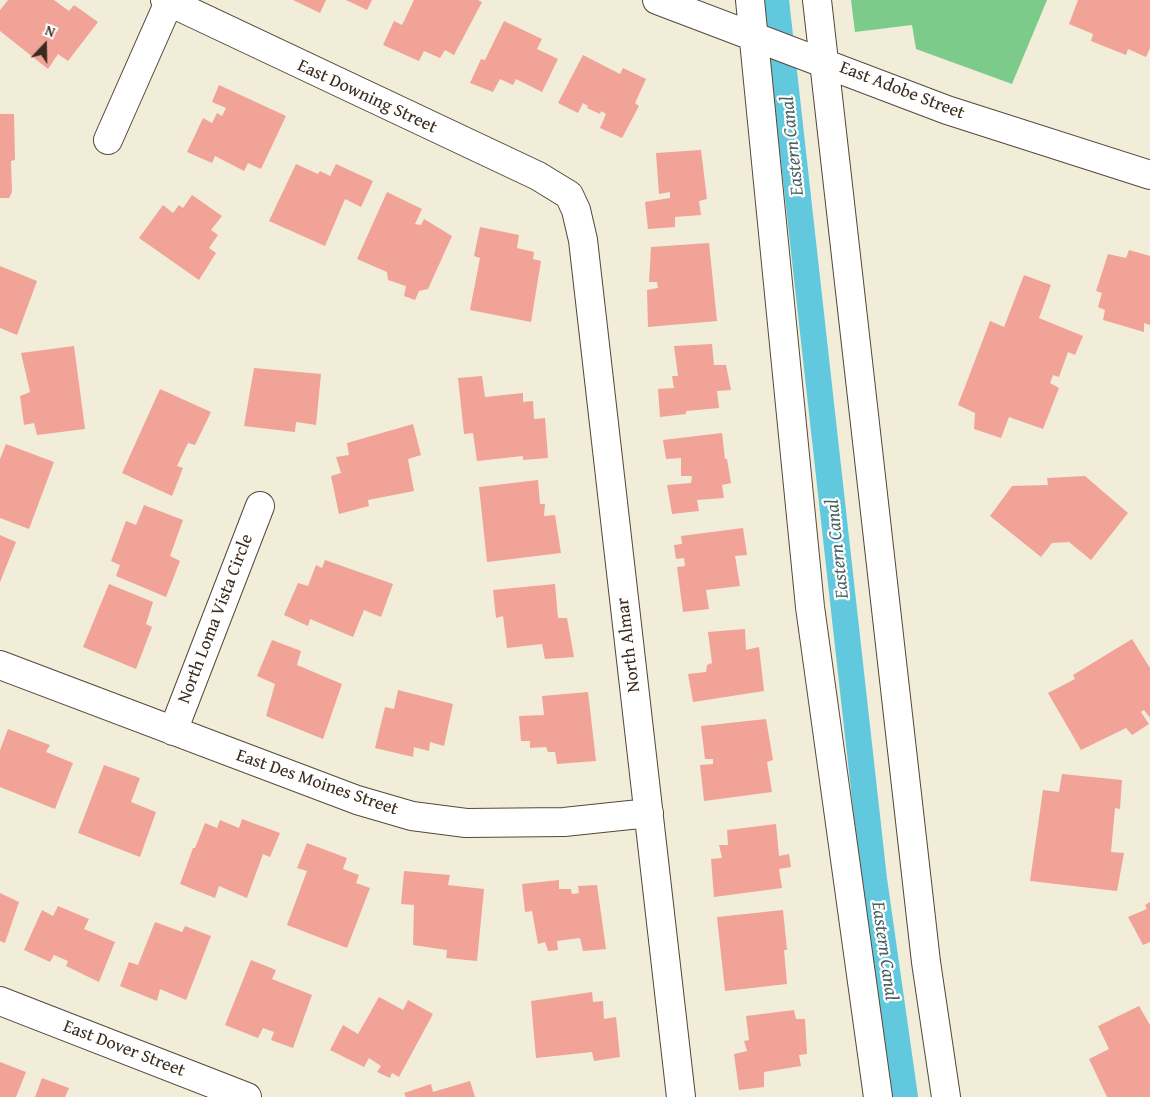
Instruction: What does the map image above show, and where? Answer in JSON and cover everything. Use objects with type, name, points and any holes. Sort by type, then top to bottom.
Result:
[{"type":"street","name":"East Adobe Street","points":[[656,0],[947,110],[1150,175]]},
{"type":"street","points":[[750,0],[810,607],[878,1097]]},
{"type":"street","points":[[817,0],[926,962],[946,1097]]},
{"type":"street","points":[[108,140],[167,1]]},
{"type":"street","name":"East Downing Street","points":[[167,1],[538,176],[569,195]]},
{"type":"street","name":"North Almar","points":[[569,195],[576,210],[583,240],[681,1097]]},
{"type":"street","name":"North Loma Vista Circle","points":[[173,731],[260,506]]},
{"type":"street","name":"East Des Moines Street","points":[[0,665],[357,800],[412,816],[466,822],[564,822],[648,813]]},
{"type":"street","name":"East Dover Street","points":[[0,1001],[248,1097]]},
{"type":"green space","points":[[851,0],[1047,0],[1012,84],[916,49],[912,25],[855,32]]},
{"type":"building","points":[[8,0],[54,0],[69,11],[74,5],[98,22],[68,61],[58,54],[48,69],[0,31],[0,10]]},
{"type":"building","points":[[293,0],[326,0],[320,13]]},
{"type":"building","points":[[346,0],[372,0],[367,10]]},
{"type":"building","points":[[414,0],[478,0],[482,2],[454,55],[445,50],[440,58],[424,51],[419,61],[383,45],[394,21],[402,25]]},
{"type":"building","points":[[1078,0],[1150,0],[1150,48],[1146,57],[1128,49],[1126,55],[1091,41],[1093,34],[1069,24]]},
{"type":"building","points":[[504,21],[542,39],[537,49],[558,59],[542,92],[516,79],[513,85],[500,79],[493,92],[470,83],[481,59],[485,60]]},
{"type":"building","points":[[583,55],[620,74],[623,68],[646,79],[635,103],[639,106],[622,138],[600,128],[606,114],[601,111],[600,114],[587,108],[588,106],[583,103],[578,113],[558,103]]},
{"type":"building","points":[[219,85],[286,116],[261,169],[248,163],[244,171],[215,156],[212,163],[187,152],[203,118],[212,123],[217,113],[222,116],[226,108],[212,102]]},
{"type":"building","points":[[0,114],[14,114],[15,160],[11,161],[12,192],[9,198],[0,198]]},
{"type":"building","points":[[701,150],[707,199],[699,201],[701,215],[675,217],[675,227],[648,229],[645,202],[670,198],[670,192],[659,194],[656,153]]},
{"type":"building","points":[[296,164],[318,174],[320,171],[330,176],[336,164],[373,181],[361,207],[345,199],[325,246],[269,221]]},
{"type":"building","points":[[387,192],[422,209],[415,224],[421,225],[424,219],[452,236],[428,289],[419,291],[415,300],[404,296],[406,286],[388,280],[387,272],[357,259]]},
{"type":"building","points":[[192,195],[222,216],[211,230],[218,235],[209,248],[216,253],[199,280],[139,238],[163,205],[173,213],[179,205],[183,208]]},
{"type":"building","points":[[480,227],[519,235],[517,248],[534,252],[533,259],[541,261],[531,322],[470,310],[480,258],[474,256]]},
{"type":"building","points":[[709,243],[717,321],[648,327],[647,290],[658,288],[657,282],[649,282],[651,247]]},
{"type":"building","points":[[1129,250],[1150,256],[1150,325],[1144,323],[1144,332],[1103,320],[1105,310],[1098,307],[1102,293],[1096,291],[1108,254],[1126,258]]},
{"type":"building","points":[[0,266],[37,281],[17,335],[0,328]]},
{"type":"building","points":[[1024,275],[1051,285],[1039,318],[1083,336],[1075,355],[1068,352],[1059,377],[1053,375],[1050,383],[1059,388],[1043,429],[1009,417],[1001,438],[974,429],[975,413],[958,405],[990,321],[1004,327]]},
{"type":"building","points":[[712,344],[714,365],[726,365],[731,390],[717,391],[719,408],[686,411],[686,414],[660,417],[658,389],[674,388],[672,376],[678,376],[674,346]]},
{"type":"building","points":[[74,346],[85,429],[37,435],[34,423],[24,425],[20,396],[30,392],[21,353]]},
{"type":"building","points":[[254,368],[321,374],[316,425],[296,422],[295,432],[244,426]]},
{"type":"building","points":[[482,376],[485,397],[523,393],[523,402],[533,401],[534,419],[545,418],[548,458],[523,460],[523,456],[477,461],[473,433],[464,434],[458,378]]},
{"type":"building","points":[[160,389],[211,412],[195,445],[188,443],[177,466],[183,468],[172,496],[122,473]]},
{"type":"building","points":[[413,424],[421,455],[408,459],[414,491],[368,500],[369,506],[339,514],[331,476],[341,473],[336,457],[349,455],[347,443]]},
{"type":"building","points":[[722,433],[725,459],[727,459],[731,483],[722,485],[724,498],[697,500],[699,511],[672,514],[667,485],[691,483],[692,476],[681,476],[681,458],[666,459],[663,440]]},
{"type":"building","points":[[6,444],[54,462],[29,529],[0,518],[0,459]]},
{"type":"building","points":[[1085,476],[1128,513],[1091,560],[1069,542],[1052,543],[1041,557],[990,516],[1012,486],[1048,485],[1047,478]]},
{"type":"building","points":[[538,480],[540,504],[545,504],[544,516],[555,515],[561,553],[487,562],[479,487]]},
{"type":"building","points":[[144,505],[183,520],[170,556],[180,561],[166,597],[116,576],[120,565],[111,561],[126,521],[136,525]]},
{"type":"building","points":[[743,528],[747,555],[735,556],[740,586],[706,590],[709,609],[683,612],[677,567],[685,566],[684,558],[676,559],[674,545],[682,544],[681,536]]},
{"type":"building","points":[[0,535],[16,542],[0,582]]},
{"type":"building","points":[[325,560],[393,584],[381,617],[364,610],[353,637],[310,619],[308,626],[284,615],[298,583],[308,586],[316,565],[322,568]]},
{"type":"building","points":[[109,584],[153,602],[146,624],[152,627],[136,669],[83,647]]},
{"type":"building","points":[[555,584],[558,618],[567,618],[574,657],[545,659],[542,644],[507,648],[503,616],[496,618],[493,590]]},
{"type":"building","points":[[745,629],[746,650],[759,647],[764,691],[693,702],[688,674],[706,672],[707,665],[712,663],[708,632]]},
{"type":"building","points":[[1132,639],[1150,668],[1150,718],[1144,710],[1141,712],[1149,724],[1132,735],[1126,728],[1081,750],[1048,693],[1075,679],[1073,675]]},
{"type":"building","points":[[272,640],[301,651],[297,665],[342,684],[323,739],[266,716],[275,684],[257,676]]},
{"type":"building","points":[[398,690],[453,704],[444,746],[430,742],[429,751],[414,747],[413,757],[375,748],[385,707],[394,709]]},
{"type":"building","points":[[588,692],[596,761],[557,764],[555,752],[548,752],[546,747],[530,748],[530,741],[521,741],[519,716],[544,715],[542,696]]},
{"type":"building","points":[[766,719],[773,760],[767,762],[772,792],[704,801],[700,765],[713,764],[713,759],[705,759],[701,726]]},
{"type":"building","points":[[8,729],[50,745],[46,752],[73,763],[55,809],[0,787],[0,750]]},
{"type":"building","points":[[104,765],[140,778],[131,802],[156,812],[140,857],[78,833]]},
{"type":"building","points":[[1062,774],[1122,780],[1120,809],[1115,808],[1111,852],[1124,853],[1117,891],[1030,881],[1043,790],[1059,792]]},
{"type":"building","points":[[242,819],[280,833],[270,857],[263,854],[247,898],[219,886],[215,898],[180,884],[193,848],[195,848],[205,823],[217,828],[220,820],[239,828]]},
{"type":"building","points":[[776,824],[779,856],[789,854],[791,867],[779,869],[782,888],[714,897],[711,859],[722,858],[719,845],[728,845],[727,830]]},
{"type":"building","points":[[307,843],[347,858],[343,869],[359,875],[356,883],[370,888],[347,948],[287,925],[307,871],[297,868]]},
{"type":"building","points":[[404,871],[450,875],[448,885],[484,889],[477,961],[446,958],[447,950],[413,945],[414,905],[401,904]]},
{"type":"building","points":[[559,880],[559,889],[571,889],[572,894],[579,893],[578,886],[597,885],[606,949],[583,951],[580,938],[557,941],[558,950],[548,951],[545,942],[538,944],[532,911],[525,912],[522,884]]},
{"type":"building","points":[[0,893],[19,902],[5,943],[0,941]]},
{"type":"building","points":[[1150,902],[1150,942],[1143,945],[1128,917],[1147,909],[1145,905]]},
{"type":"building","points":[[58,906],[89,919],[84,929],[115,942],[99,982],[66,966],[68,961],[54,955],[50,962],[24,950],[42,910],[53,916]]},
{"type":"building","points":[[783,910],[787,950],[784,950],[787,984],[725,991],[717,917]]},
{"type":"building","points":[[155,922],[182,932],[185,926],[211,936],[186,1000],[160,989],[157,1001],[120,986],[129,962],[138,965]]},
{"type":"building","points":[[251,960],[276,970],[272,979],[312,995],[293,1048],[271,1040],[274,1032],[263,1028],[258,1038],[225,1025]]},
{"type":"building","points":[[592,992],[593,1002],[603,1001],[604,1019],[616,1017],[620,1057],[594,1061],[592,1052],[536,1058],[531,1001]]},
{"type":"building","points":[[379,997],[403,1010],[408,1000],[433,1014],[399,1077],[392,1073],[390,1078],[377,1072],[381,1066],[369,1058],[364,1067],[330,1050],[343,1025],[358,1034]]},
{"type":"building","points":[[1139,1006],[1150,1025],[1150,1097],[1107,1097],[1089,1059],[1109,1049],[1098,1026]]},
{"type":"building","points":[[794,1010],[796,1019],[805,1019],[807,1054],[799,1055],[801,1066],[764,1072],[764,1087],[739,1090],[734,1054],[747,1051],[744,1041],[749,1040],[746,1016]]},
{"type":"building","points":[[0,1062],[26,1072],[16,1097],[0,1097]]},
{"type":"building","points":[[42,1078],[69,1088],[65,1097],[35,1097]]},
{"type":"building","points":[[470,1081],[475,1097],[406,1097],[404,1093],[431,1084],[433,1092]]},
{"type":"waterway","name":"Eastern Canal","points":[[776,0],[874,879],[905,1097]]}]
